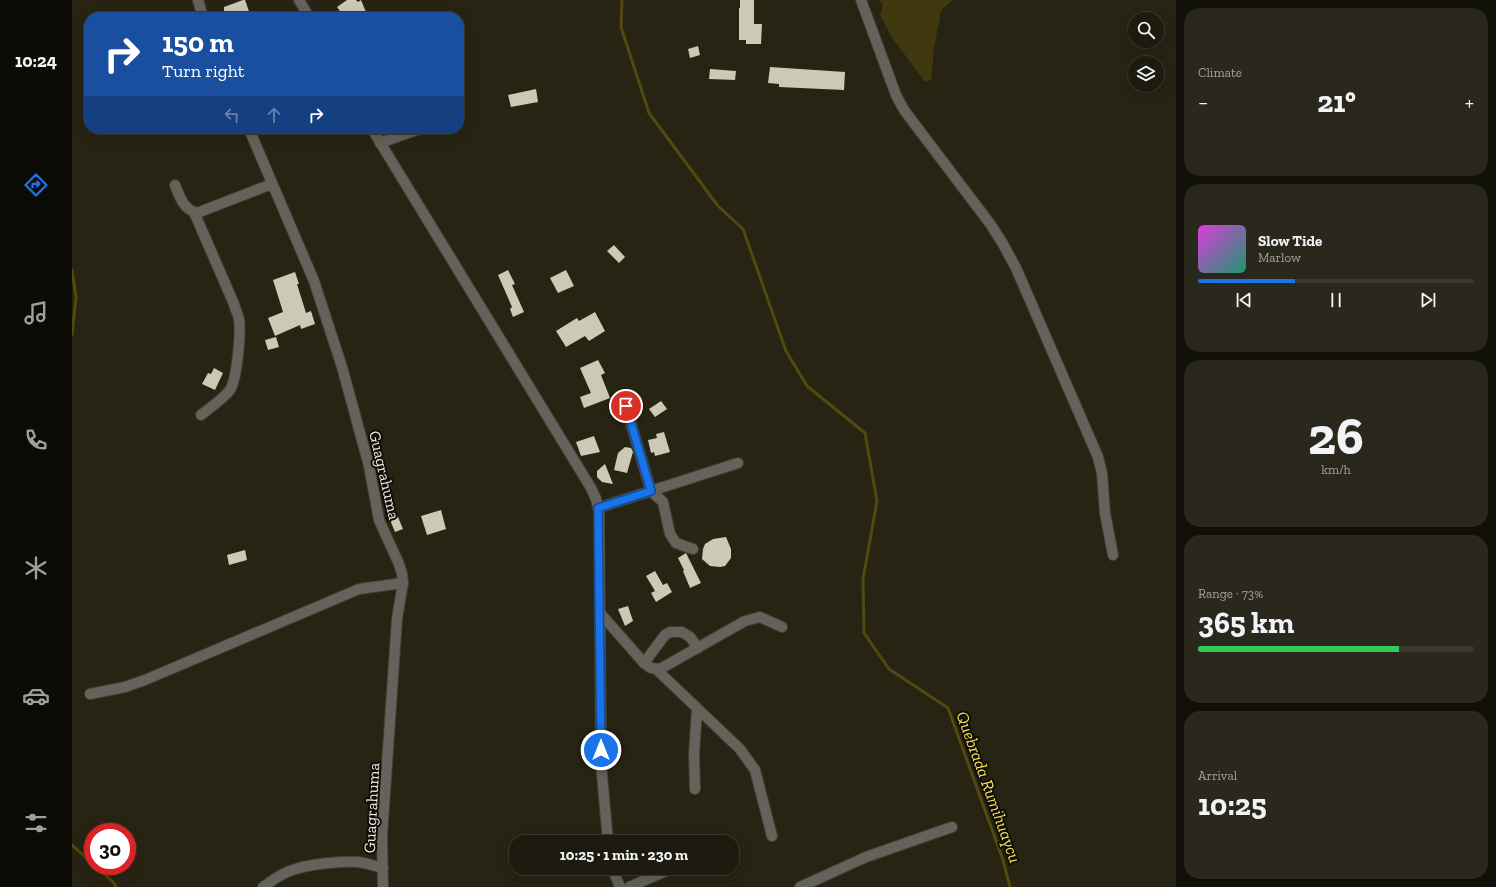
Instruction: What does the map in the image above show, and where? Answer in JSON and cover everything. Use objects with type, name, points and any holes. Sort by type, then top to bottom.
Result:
[{"type":"street","points":[[198,0],[202,12]]},
{"type":"street","points":[[299,0],[306,12]]},
{"type":"street","points":[[860,0],[896,95],[904,110],[991,225],[1016,268],[1098,457],[1102,473],[1105,513],[1113,555]]},
{"type":"street","name":"Guagrahuma","points":[[251,134],[314,281],[333,336],[369,466],[379,520],[399,564],[403,583],[398,619],[382,836],[383,887]]},
{"type":"street","points":[[375,134],[591,488],[598,508],[601,763],[607,835]]},
{"type":"street","points":[[380,143],[405,134]]},
{"type":"street","points":[[175,185],[183,204],[190,210],[197,213],[272,184]]},
{"type":"street","points":[[194,212],[234,304],[239,318],[240,332],[237,364],[232,385],[226,394],[201,415]]},
{"type":"street","points":[[626,406],[651,491],[663,502],[670,534],[676,543],[693,549]]},
{"type":"street","points":[[598,508],[738,463]]},
{"type":"street","points":[[90,694],[125,687],[145,680],[359,589],[403,583]]},
{"type":"street","points":[[600,613],[644,663],[656,669],[740,749],[755,770],[772,836]]},
{"type":"street","points":[[656,669],[660,669],[745,621],[760,617],[782,627]]},
{"type":"street","points":[[644,663],[664,635],[670,632],[682,632],[690,637],[698,648]]},
{"type":"street","points":[[695,789],[694,754],[698,709]]},
{"type":"street","points":[[800,887],[866,857],[952,827]]},
{"type":"street","points":[[263,887],[290,870],[310,866],[360,862],[383,868]]},
{"type":"street","points":[[615,875],[620,887]]},
{"type":"street","points":[[629,887],[657,875]]},
{"type":"shaded area","points":[[879,0],[953,0],[941,10],[934,49],[931,80],[925,82],[891,36],[880,15],[883,5]]},
{"type":"building","points":[[245,0],[249,12],[224,12],[224,7]]},
{"type":"building","points":[[347,0],[356,0],[358,2],[361,0],[366,12],[340,12],[337,7]]},
{"type":"building","points":[[740,0],[754,0],[754,24],[762,24],[761,44],[746,44],[746,40],[739,40]]},
{"type":"building","points":[[698,46],[700,55],[690,58],[688,49]]},
{"type":"building","points":[[770,67],[845,72],[844,90],[779,87],[779,84],[768,83]]},
{"type":"building","points":[[710,69],[736,71],[735,80],[709,79]]},
{"type":"building","points":[[536,89],[538,102],[511,107],[508,95]]},
{"type":"building","points":[[614,245],[625,257],[619,263],[607,251]]},
{"type":"building","points":[[508,270],[515,284],[512,285],[524,312],[513,317],[510,309],[512,307],[498,275]]},
{"type":"building","points":[[566,270],[574,286],[558,293],[550,278]]},
{"type":"building","points":[[295,272],[306,313],[311,311],[315,324],[301,329],[300,325],[275,336],[268,318],[283,312],[273,280]]},
{"type":"building","points":[[595,312],[605,331],[589,341],[585,336],[566,347],[556,331],[577,318],[579,321]]},
{"type":"building","points":[[276,337],[279,347],[268,350],[265,340]]},
{"type":"building","points":[[598,360],[605,373],[601,375],[610,398],[584,408],[580,397],[591,393],[580,368]]},
{"type":"building","points":[[214,368],[223,373],[215,390],[202,384],[208,373],[211,374]]},
{"type":"building","points":[[661,401],[667,409],[655,417],[649,409]]},
{"type":"building","points":[[664,432],[670,452],[655,456],[654,452],[651,453],[648,440],[657,438],[656,434]]},
{"type":"building","points":[[594,436],[600,452],[581,456],[576,442]]},
{"type":"building","points":[[625,447],[631,448],[633,452],[627,473],[614,470],[618,453]]},
{"type":"building","points":[[605,464],[613,484],[602,482],[597,477],[597,471]]},
{"type":"building","points":[[441,510],[446,529],[427,535],[421,516]]},
{"type":"building","points":[[398,517],[403,529],[395,532],[390,520]]},
{"type":"building","points":[[726,537],[731,549],[731,558],[725,566],[710,566],[702,559],[705,544],[713,539]]},
{"type":"building","points":[[245,550],[247,560],[229,565],[227,555]]},
{"type":"building","points":[[686,553],[701,583],[690,588],[678,558]]},
{"type":"building","points":[[655,571],[663,585],[667,583],[672,592],[656,602],[651,593],[655,591],[646,576]]},
{"type":"building","points":[[628,606],[633,621],[625,626],[618,609]]},
{"type":"waterway","name":"Quebrada Rumihuaycu","points":[[622,0],[621,27],[649,113],[718,206],[743,229],[786,351],[807,386],[865,433],[877,501],[863,579],[864,633],[889,669],[948,708],[1003,860],[1010,887]]},
{"type":"waterway","points":[[72,270],[76,297],[72,335]]},
{"type":"waterway","points":[[72,845],[84,856]]},
{"type":"waterway","points":[[105,875],[114,883],[116,887]]},
{"type":"route","points":[[601,750],[598,508],[651,491],[626,406]]}]
